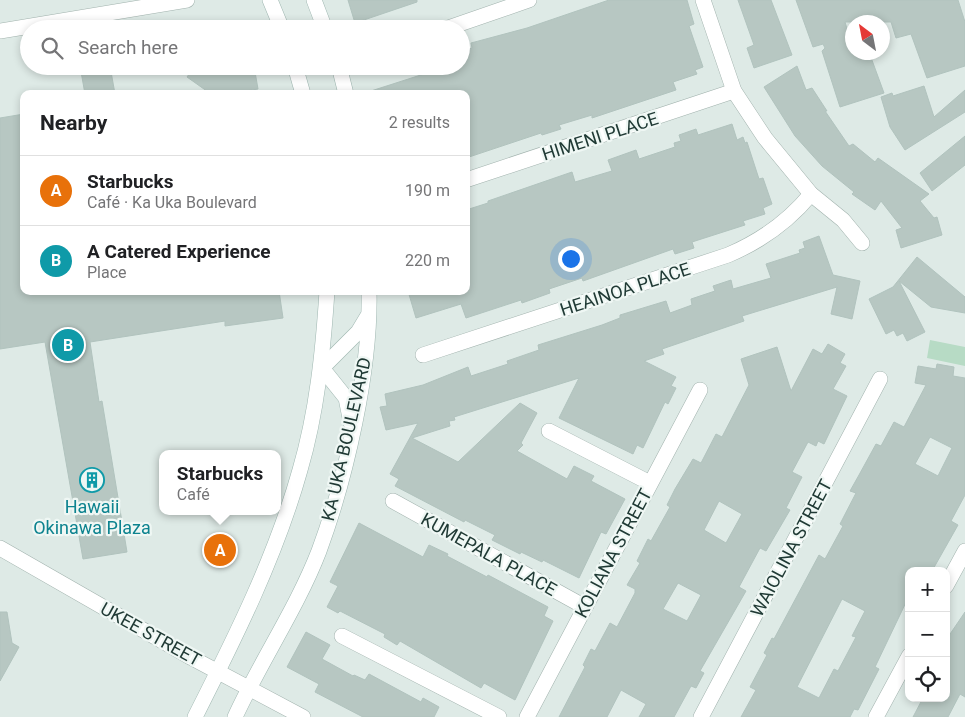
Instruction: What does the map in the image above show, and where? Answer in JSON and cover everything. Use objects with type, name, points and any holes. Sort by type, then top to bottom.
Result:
[{"type":"street","points":[[66,20],[187,0]]},
{"type":"street","points":[[270,0],[278,20]]},
{"type":"street","points":[[314,0],[322,20]]},
{"type":"street","points":[[470,20],[530,0]]},
{"type":"street","points":[[703,0],[734,91],[765,138],[811,194],[843,220],[862,243]]},
{"type":"street","points":[[0,31],[20,28]]},
{"type":"street","points":[[298,75],[302,90]]},
{"type":"street","points":[[341,75],[345,90]]},
{"type":"street","name":"HIMENI PLACE","points":[[470,179],[734,91]]},
{"type":"street","name":"HEAINOA PLACE","points":[[423,355],[728,255],[770,233],[800,208],[811,194]]},
{"type":"street","points":[[195,717],[270,558],[300,470],[322,368],[328,295]]},
{"type":"street","name":"KA UKA BOULEVARD","points":[[235,717],[318,552],[352,428],[367,342],[370,312],[369,295]]},
{"type":"street","points":[[322,368],[358,332],[370,312]]},
{"type":"street","points":[[322,368],[346,398],[352,428]]},
{"type":"street","name":"WAIOLINA STREET","points":[[701,717],[880,379]]},
{"type":"street","name":"KOLIANA STREET","points":[[527,717],[700,390]]},
{"type":"street","points":[[549,431],[650,483]]},
{"type":"street","name":"KUMEPALA PLACE","points":[[393,501],[585,607]]},
{"type":"street","name":"UKEE STREET","points":[[0,548],[217,671],[303,717]]},
{"type":"street","points":[[950,579],[965,551]]},
{"type":"street","points":[[342,636],[499,717]]},
{"type":"street","points":[[876,717],[908,657]]},
{"type":"green space","points":[[930,340],[965,347],[965,366],[927,358]]},
{"type":"building","points":[[348,0],[417,0],[417,2],[364,20],[354,20]]},
{"type":"building","points":[[609,0],[687,0],[694,24],[689,26],[703,67],[695,70],[697,74],[673,82],[676,90],[592,118],[592,115],[559,125],[561,129],[542,135],[541,133],[470,157],[470,90],[374,90],[421,75],[470,75],[471,43],[527,28]]},
{"type":"building","points":[[738,0],[771,0],[792,55],[754,68],[747,48],[754,45]]},
{"type":"building","points":[[796,0],[958,0],[965,22],[965,66],[927,78],[911,34],[896,38],[890,22],[890,15],[845,15],[845,60],[872,60],[884,93],[840,107],[822,51],[825,48],[823,44],[813,47]]},
{"type":"building","points":[[797,66],[806,90],[812,88],[849,146],[853,144],[875,162],[878,158],[929,194],[920,201],[934,218],[937,217],[942,235],[901,248],[896,230],[902,228],[881,201],[875,210],[852,194],[854,192],[822,166],[795,136],[764,87]]},
{"type":"building","points":[[82,75],[112,75],[114,90],[84,90]]},
{"type":"building","points":[[188,75],[256,75],[258,89],[205,90],[187,77]]},
{"type":"building","points":[[924,86],[934,117],[965,90],[965,112],[905,150],[890,127],[881,97],[892,93],[893,96]]},
{"type":"building","points":[[20,115],[20,295],[280,295],[283,318],[225,326],[225,321],[90,342],[99,402],[102,401],[127,552],[83,559],[45,342],[0,349],[0,118]]},
{"type":"building","points":[[732,124],[737,140],[743,137],[745,143],[747,142],[759,179],[763,178],[772,204],[763,208],[765,214],[743,221],[745,225],[692,242],[694,248],[675,254],[673,249],[583,281],[582,278],[549,289],[550,293],[522,303],[521,300],[466,318],[461,304],[416,318],[409,295],[470,295],[470,209],[572,172],[575,182],[612,171],[608,160],[636,150],[639,159],[675,147],[674,143],[681,141],[679,135],[696,129],[698,135]]},
{"type":"building","points":[[965,136],[965,165],[932,191],[920,173]]},
{"type":"building","points":[[819,236],[833,275],[860,281],[852,319],[831,314],[837,287],[742,316],[744,321],[662,349],[664,354],[644,361],[676,377],[671,386],[676,388],[668,404],[665,402],[643,448],[637,445],[633,454],[559,418],[579,378],[454,417],[455,420],[449,421],[450,426],[412,438],[458,462],[520,403],[537,413],[521,443],[523,445],[517,451],[567,479],[574,466],[594,476],[591,481],[625,499],[606,534],[601,532],[579,578],[543,560],[542,562],[521,552],[520,554],[492,540],[495,535],[465,520],[464,522],[395,486],[399,479],[390,474],[418,423],[386,430],[380,407],[387,406],[385,394],[423,385],[468,367],[471,376],[508,364],[507,361],[539,350],[538,345],[602,325],[620,318],[620,315],[666,301],[670,313],[692,305],[691,299],[715,291],[713,286],[731,280],[733,289],[771,278],[766,264],[800,253],[799,250],[805,248],[803,242]]},
{"type":"building","points":[[917,257],[965,297],[965,313],[931,307],[899,281],[925,332],[907,341],[903,333],[897,336],[894,330],[886,334],[869,299],[893,287]]},
{"type":"building","points":[[828,344],[845,354],[840,363],[846,366],[833,389],[847,396],[824,444],[818,441],[816,446],[808,442],[792,472],[802,477],[786,508],[790,510],[766,551],[760,548],[739,587],[746,591],[700,671],[704,673],[696,688],[691,686],[674,717],[639,717],[646,704],[621,690],[607,717],[559,717],[585,667],[583,665],[591,649],[595,651],[610,623],[617,627],[635,593],[635,589],[627,585],[640,563],[637,561],[648,539],[651,541],[670,507],[667,505],[675,489],[693,459],[701,463],[716,434],[722,437],[749,385],[741,359],[777,347],[791,391],[813,349],[822,354]],"holes":[[[719,501],[742,514],[726,543],[704,530]],[[678,583],[701,595],[687,621],[663,609]]]},
{"type":"building","points":[[937,364],[954,367],[953,376],[965,378],[965,495],[951,521],[958,525],[934,567],[905,567],[905,604],[875,667],[879,669],[858,710],[854,709],[850,717],[741,717],[756,690],[750,687],[767,655],[764,653],[772,638],[774,639],[819,555],[825,559],[843,526],[840,524],[856,493],[850,491],[876,444],[881,446],[894,422],[904,427],[926,385],[915,383],[918,366],[936,369]],"holes":[[[930,437],[952,448],[938,476],[915,464]],[[842,599],[865,611],[852,636],[856,637],[838,671],[834,669],[819,698],[797,687]]]},
{"type":"building","points":[[359,523],[423,557],[429,545],[487,577],[488,575],[548,607],[544,616],[553,621],[515,700],[484,683],[481,688],[400,641],[397,645],[384,637],[385,634],[340,611],[338,613],[327,607],[338,586],[330,582]]},
{"type":"building","points":[[0,612],[7,612],[12,643],[19,647],[0,681]]},
{"type":"building","points":[[965,612],[965,697],[960,694],[948,717],[913,717],[921,702],[950,702],[950,634]]},
{"type":"building","points":[[306,632],[330,645],[322,659],[353,676],[365,680],[369,674],[421,702],[423,698],[439,707],[434,717],[363,717],[315,692],[319,684],[287,667]]},
{"type":"place","name":"A Catered Experience","points":[[68,345]]},
{"type":"place","name":"Hawaii Okinawa Plaza","points":[[92,480]]},
{"type":"place","name":"Starbucks","points":[[220,550]]}]
